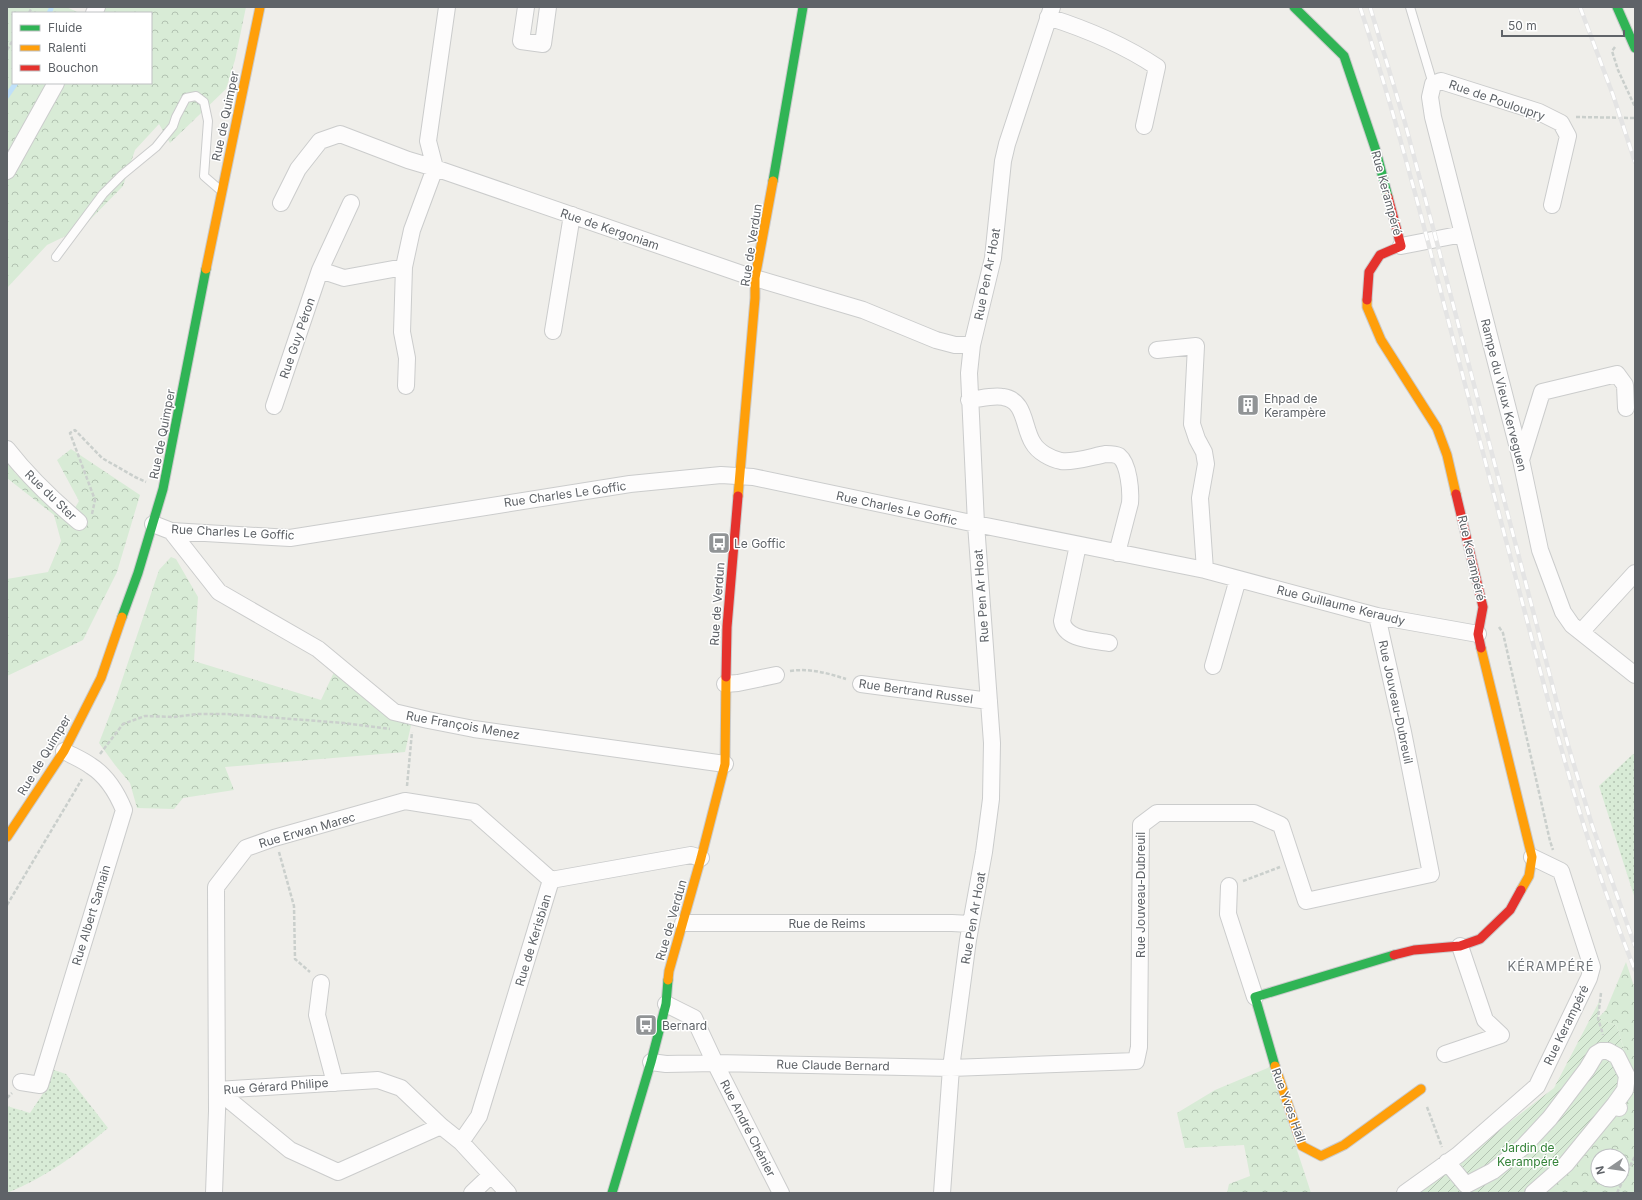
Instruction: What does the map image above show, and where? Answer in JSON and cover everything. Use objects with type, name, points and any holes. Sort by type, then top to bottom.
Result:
[{"type":"main road","name":"Rue de Quimper","points":[[7,837],[64,751],[101,678],[138,573],[153,524],[163,489],[260,7]]},
{"type":"main road","name":"Rue de Verdun","points":[[612,1193],[651,1062],[666,1004],[669,971],[702,858],[725,764],[727,627],[755,298],[755,278],[789,95],[803,7]]},
{"type":"main road","name":"Rue Kerampéré","points":[[1294,7],[1344,56],[1376,151],[1401,246],[1380,255],[1369,272],[1367,307],[1381,340],[1423,404],[1440,435],[1447,455],[1483,607],[1478,634],[1532,857]]},
{"type":"main road","points":[[1617,7],[1635,48]]},
{"type":"main road","points":[[1255,997],[1414,950],[1460,946],[1480,939],[1510,910],[1529,876],[1532,857]]},
{"type":"main road","name":"Rue Yves Hall","points":[[1255,997],[1276,1071],[1302,1146],[1321,1156],[1344,1145],[1421,1089]]},
{"type":"street","points":[[406,386],[407,358],[402,332],[404,267],[412,230],[435,168],[428,141],[447,7]]},
{"type":"street","points":[[526,7],[521,41],[543,44],[548,7]]},
{"type":"street","points":[[1050,12],[1073,25],[1135,52],[1157,67],[1144,126]]},
{"type":"street","name":"Rue Pen Ar Hoat","points":[[942,1193],[951,1068],[970,924],[984,852],[991,799],[992,743],[976,524],[969,400],[969,373],[972,345],[992,258],[1003,161],[1007,144],[1050,12]]},
{"type":"street","name":"Rue de Pouloupry","points":[[1433,84],[1441,81],[1539,112],[1561,123]]},
{"type":"street","points":[[7,171],[55,84]]},
{"type":"street","name":"Rampe du Vieux Kerveguen","points":[[1433,84],[1430,96],[1433,117],[1522,460],[1540,550],[1563,612],[1572,625],[1635,675]]},
{"type":"street","points":[[1552,205],[1568,136],[1561,123]]},
{"type":"street","name":"Rue de Kergoniam","points":[[281,203],[298,169],[320,141],[340,134],[408,160],[755,278],[863,310],[936,340],[955,345],[972,345]]},
{"type":"street","name":"Rue Guy Péron","points":[[274,406],[320,270],[350,203]]},
{"type":"street","points":[[553,332],[572,215]]},
{"type":"street","points":[[1401,246],[1463,234]]},
{"type":"street","points":[[320,270],[344,278],[404,267]]},
{"type":"street","points":[[1157,350],[1196,346],[1192,424],[1197,439],[1204,452],[1206,464],[1200,498],[1205,570]]},
{"type":"street","points":[[1522,460],[1542,392],[1617,374],[1625,385],[1626,408]]},
{"type":"street","points":[[969,400],[1004,397],[1012,400],[1023,414],[1033,443],[1041,452],[1051,458],[1062,461],[1106,454],[1118,456],[1126,469],[1131,496],[1117,553]]},
{"type":"street","name":"Rue du Ster","points":[[7,449],[51,499],[79,522]]},
{"type":"street","name":"Rue Charles Le Goffic","points":[[153,524],[172,531],[290,538],[630,484],[721,475],[753,477],[976,524]]},
{"type":"street","name":"Rue Guillaume Keraudy","points":[[976,524],[1205,570],[1377,616],[1478,634]]},
{"type":"street","name":"Rue François Menez","points":[[172,531],[219,592],[318,649],[394,712],[474,729],[725,764]]},
{"type":"street","points":[[1078,545],[1062,621],[1063,627],[1066,631],[1074,635],[1109,643]]},
{"type":"street","points":[[1581,632],[1635,573]]},
{"type":"street","points":[[1213,666],[1238,578]]},
{"type":"street","name":"Rue Jouveau-Dubreuil","points":[[951,1068],[1136,1062],[1139,1047],[1141,825],[1157,812],[1254,814],[1281,825],[1306,901],[1431,874],[1403,732],[1377,616]]},
{"type":"street","points":[[725,684],[738,683],[776,675]]},
{"type":"street","name":"Rue Bertrand Russel","points":[[861,684],[989,701]]},
{"type":"street","name":"Rue Albert Samain","points":[[21,1082],[40,1085],[124,810],[118,794],[106,780],[91,766],[64,751]]},
{"type":"street","name":"Rue Erwan Marec","points":[[214,1193],[217,1090],[216,887],[246,848],[274,838],[405,801],[474,812],[551,880]]},
{"type":"street","name":"Rue de Kerisbian","points":[[461,1142],[479,1116],[551,880],[691,855],[702,858]]},
{"type":"street","points":[[1532,857],[1561,871],[1592,967]]},
{"type":"street","name":"Rue Yves Hall","points":[[1229,886],[1228,914],[1255,997]]},
{"type":"street","name":"Rue de Reims","points":[[683,923],[970,924]]},
{"type":"street","points":[[1445,1054],[1501,1035],[1485,1020],[1460,946]]},
{"type":"street","name":"Rue Kerampéré","points":[[1405,1193],[1458,1155],[1537,1086],[1589,978],[1592,967]]},
{"type":"street","name":"Rue Gérard Philipe","points":[[321,983],[317,1016],[335,1083]]},
{"type":"street","name":"Rue André Chénier","points":[[666,1004],[694,1018],[715,1063],[781,1193]]},
{"type":"street","points":[[1447,1162],[1465,1190],[1493,1171],[1523,1147],[1550,1118],[1587,1069],[1596,1054],[1601,1051],[1608,1051],[1617,1056],[1627,1076],[1626,1090],[1617,1106],[1566,1164],[1533,1193]]},
{"type":"street","name":"Rue Claude Bernard","points":[[651,1062],[666,1064],[715,1063],[951,1068]]},
{"type":"street","name":"Rue Gérard Philipe","points":[[217,1090],[378,1080],[401,1088],[441,1126]]},
{"type":"street","points":[[217,1090],[290,1150],[338,1172],[441,1126],[461,1142],[508,1193]]},
{"type":"street","points":[[472,1193],[491,1175]]},
{"type":"lane","points":[[1410,7],[1433,84]]},
{"type":"lane","points":[[56,257],[104,194],[122,175],[156,147],[173,126],[186,98],[196,96],[204,102],[208,122],[204,176],[222,191]]},
{"type":"path","points":[[1616,46],[1612,51],[1618,70],[1635,107]]},
{"type":"path","points":[[1561,123],[1568,117],[1635,118]]},
{"type":"path","points":[[79,522],[89,518],[93,514],[94,500],[70,433],[75,430],[102,458],[134,477],[163,489]]},
{"type":"path","points":[[1483,607],[1503,632],[1550,841],[1561,871]]},
{"type":"path","name":"Rue Bertrand Russel","points":[[776,675],[801,669],[819,671],[861,684]]},
{"type":"path","points":[[7,906],[73,792],[123,724],[145,716],[173,717],[197,714],[226,714],[344,723],[391,729]]},
{"type":"path","points":[[405,730],[419,731]]},
{"type":"path","points":[[405,801],[412,731]]},
{"type":"path","points":[[274,838],[294,906],[295,959],[321,983]]},
{"type":"path","points":[[1229,886],[1293,862]]},
{"type":"path","points":[[1592,967],[1598,974],[1601,982],[1598,1018],[1608,1051]]},
{"type":"path","points":[[1421,1089],[1447,1162]]},
{"type":"path","points":[[1617,1193],[1635,1156]]},
{"type":"green space","points":[[7,7],[66,7],[78,12],[12,12],[12,84],[152,84],[152,12],[90,12],[92,7],[246,7],[235,60],[226,89],[170,143],[159,124],[135,150],[123,186],[82,228],[47,245],[7,288]]},
{"type":"green space","points":[[71,449],[140,495],[117,572],[83,640],[7,676],[7,579],[48,572],[61,541],[54,515],[7,478],[7,456],[15,473],[68,520],[79,501],[57,460]]},
{"type":"green space","points":[[171,557],[176,559],[198,597],[194,661],[321,700],[336,668],[412,721],[405,752],[225,767],[234,790],[183,798],[174,809],[137,808],[130,783],[99,743],[115,701],[159,570]]},
{"type":"green space","points":[[1633,754],[1635,756],[1635,899],[1599,786]]},
{"type":"green space","points":[[1626,962],[1635,989],[1635,1087],[1617,1026],[1598,1018],[1606,1010]]},
{"type":"green space","name":"Jardin de Kerampéré","points":[[1600,1000],[1598,1018],[1617,1026],[1635,1088],[1613,1115],[1539,1193],[1417,1193],[1554,1088]]},
{"type":"green space","points":[[1270,1067],[1311,1193],[1227,1193],[1229,1184],[1250,1176],[1244,1145],[1185,1148],[1177,1113],[1215,1090]]},
{"type":"green space","points":[[51,1069],[66,1074],[108,1128],[48,1173],[7,1193],[7,1106],[30,1113],[44,1092]]},
{"type":"green space","points":[[1635,1088],[1635,1193],[1539,1193],[1613,1115]]},
{"type":"waterway","points":[[7,96],[15,84]]},
{"type":"railway","points":[[1360,7],[1384,82],[1416,197],[1535,651],[1573,789],[1602,880],[1635,970]]},
{"type":"railway","points":[[1370,7],[1405,123],[1568,745],[1592,825],[1635,946]]},
{"type":"railway","points":[[1580,7],[1613,95],[1635,162]]},
{"type":"traffic: fast","points":[[773,181],[803,7]]},
{"type":"traffic: fast","points":[[1294,7],[1344,56],[1376,151],[1388,197]]},
{"type":"traffic: fast","points":[[1617,7],[1635,48]]},
{"type":"traffic: fast","points":[[122,617],[138,573],[163,489],[206,269]]},
{"type":"traffic: fast","points":[[1275,1066],[1255,997],[1394,955]]},
{"type":"traffic: fast","points":[[612,1193],[651,1062],[666,1004],[668,980]]},
{"type":"traffic: slow","points":[[206,269],[260,7]]},
{"type":"traffic: slow","points":[[738,496],[755,298],[755,278],[773,181]]},
{"type":"traffic: slow","points":[[1367,300],[1367,307],[1381,340],[1437,428],[1447,455],[1456,494]]},
{"type":"traffic: slow","points":[[7,837],[64,751],[101,678],[122,617]]},
{"type":"traffic: slow","points":[[1481,648],[1532,857],[1529,876],[1521,890]]},
{"type":"traffic: slow","points":[[668,980],[669,971],[701,858],[725,764],[726,677]]},
{"type":"traffic: slow","points":[[1275,1066],[1302,1146],[1321,1156],[1344,1145],[1421,1089]]},
{"type":"traffic: jam","points":[[1367,300],[1369,272],[1380,255],[1401,246],[1388,197]]},
{"type":"traffic: jam","points":[[1456,494],[1483,607],[1478,634],[1481,648]]},
{"type":"traffic: jam","points":[[726,677],[727,627],[738,496]]},
{"type":"traffic: jam","points":[[1394,955],[1414,950],[1460,946],[1480,939],[1510,910],[1521,890]]},
{"type":"place","name":"Ehpad de Kerampère","points":[[1248,405]]},
{"type":"place","name":"Le Goffic","points":[[719,543]]},
{"type":"place","name":"Bernard","points":[[646,1025]]},
{"type":"district","name":"KÉRAMPÉRÉ","points":[[1551,966]]}]
